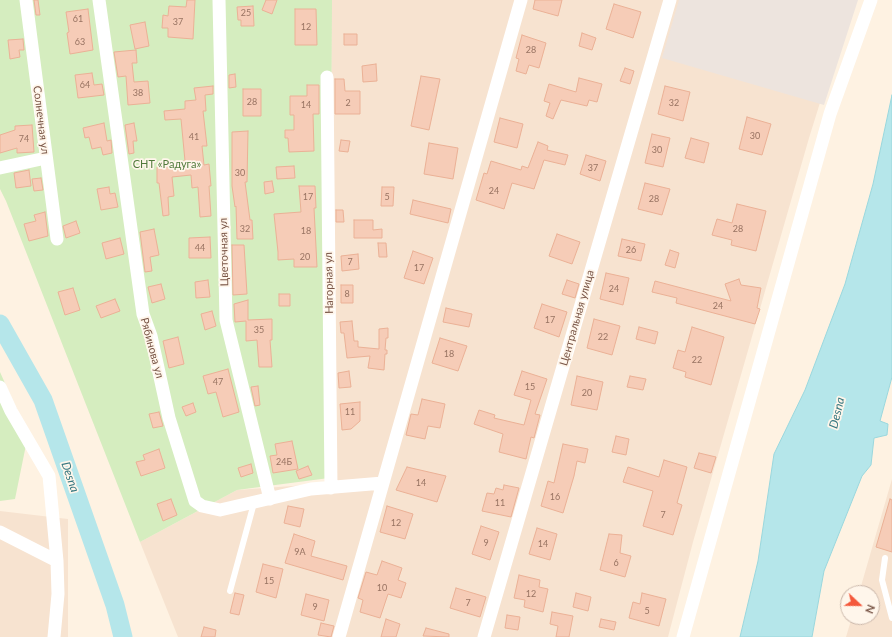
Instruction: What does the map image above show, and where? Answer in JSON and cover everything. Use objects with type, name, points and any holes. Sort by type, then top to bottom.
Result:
[{"type":"street","name":"Солнечная ул","points":[[26,0],[57,239]]},
{"type":"street","name":"Рябинова ул","points":[[99,0],[143,314],[151,336],[169,418],[195,501],[202,506],[220,510],[311,489],[383,483]]},
{"type":"street","name":"Цветочная ул","points":[[218,0],[226,320],[270,499]]},
{"type":"street","points":[[339,637],[521,0]]},
{"type":"street","name":"Центральная улица","points":[[484,637],[670,0]]},
{"type":"street","points":[[682,637],[830,114],[871,0]]},
{"type":"street","name":"Нагорная ул","points":[[328,78],[331,488]]},
{"type":"street","points":[[0,168],[46,158]]},
{"type":"street","points":[[0,387],[11,410],[49,476],[58,561],[58,594],[54,637]]},
{"type":"street","points":[[0,532],[58,561]]},
{"type":"lane","points":[[230,591],[254,503]]},
{"type":"lane","points":[[885,558],[882,580],[892,618]]},
{"type":"shaded area","points":[[331,0],[852,0],[809,138],[693,542],[668,637],[178,637],[140,542],[237,490],[334,483]]},
{"type":"shaded area","points":[[679,0],[858,0],[824,105],[662,58]]},
{"type":"shaded area","points":[[892,479],[892,637],[846,637],[850,625],[880,625],[880,585],[861,585]]},
{"type":"shaded area","points":[[0,511],[68,519],[68,637],[0,637]]},
{"type":"green space","name":"СНТ «Радуга»","points":[[0,0],[332,0],[329,478],[237,490],[140,542],[0,189]]},
{"type":"green space","points":[[0,372],[28,435],[15,499],[0,501]]},
{"type":"water","points":[[892,95],[892,377],[880,421],[888,424],[887,435],[874,438],[871,465],[862,476],[824,571],[812,637],[740,637],[758,561],[774,454],[805,390],[845,284],[873,184]]},
{"type":"building","points":[[34,0],[38,0],[40,15],[36,15]]},
{"type":"building","points":[[187,0],[195,0],[193,39],[168,37],[168,28],[162,28],[163,15],[168,16],[169,6],[186,7]]},
{"type":"building","points":[[266,0],[277,0],[272,14],[262,10]]},
{"type":"building","points":[[535,0],[562,0],[558,16],[533,9]]},
{"type":"building","points":[[614,4],[641,12],[633,38],[606,29]]},
{"type":"building","points":[[253,6],[254,26],[241,26],[241,20],[238,20],[237,7]]},
{"type":"building","points":[[88,9],[93,50],[70,54],[66,12]]},
{"type":"building","points":[[295,9],[316,9],[317,45],[295,45]]},
{"type":"building","points":[[145,22],[149,46],[135,49],[130,25]]},
{"type":"building","points":[[582,33],[596,38],[592,50],[579,46]]},
{"type":"building","points":[[344,34],[357,34],[357,45],[344,45]]},
{"type":"building","points":[[522,35],[546,43],[539,68],[529,65],[526,74],[516,71],[519,59],[516,58]]},
{"type":"building","points":[[23,39],[24,50],[19,50],[20,57],[10,59],[8,40]]},
{"type":"building","points":[[136,50],[137,63],[132,63],[134,82],[148,81],[150,103],[128,105],[126,76],[118,77],[114,52]]},
{"type":"building","points":[[376,64],[377,81],[363,82],[362,66]]},
{"type":"building","points":[[625,68],[634,71],[630,84],[620,81]]},
{"type":"building","points":[[92,73],[94,85],[102,84],[104,95],[78,98],[75,75]]},
{"type":"building","points":[[235,74],[236,87],[229,88],[229,75]]},
{"type":"building","points":[[421,76],[440,79],[429,130],[411,126]]},
{"type":"building","points":[[579,78],[602,84],[597,102],[589,100],[587,106],[561,100],[553,119],[546,116],[550,103],[544,101],[549,84],[576,92]]},
{"type":"building","points":[[335,79],[344,79],[345,91],[360,91],[360,114],[335,114]]},
{"type":"building","points":[[307,85],[319,85],[319,114],[313,114],[314,151],[289,152],[288,138],[285,138],[285,130],[294,130],[294,115],[290,115],[290,96],[307,96]]},
{"type":"building","points":[[213,86],[213,94],[205,95],[206,111],[203,111],[207,146],[202,146],[204,165],[209,164],[211,216],[200,217],[198,187],[192,188],[191,175],[172,177],[174,196],[168,197],[169,215],[163,216],[159,183],[157,183],[157,167],[183,167],[183,161],[185,161],[181,119],[165,120],[164,111],[185,109],[185,101],[196,100],[194,88]]},
{"type":"building","points":[[665,86],[690,92],[683,121],[658,114]]},
{"type":"building","points":[[243,89],[261,89],[261,116],[243,116]]},
{"type":"building","points":[[747,117],[771,124],[762,155],[739,149]]},
{"type":"building","points":[[500,118],[523,124],[517,148],[494,142]]},
{"type":"building","points":[[104,123],[107,141],[111,140],[112,153],[103,155],[101,147],[92,149],[89,137],[85,138],[83,128]]},
{"type":"building","points":[[134,123],[137,141],[133,141],[134,153],[129,154],[125,125]]},
{"type":"building","points":[[32,125],[34,152],[17,153],[17,148],[0,153],[0,135],[15,130],[15,126]]},
{"type":"building","points":[[248,131],[247,182],[245,182],[250,220],[252,220],[253,239],[237,239],[236,206],[235,207],[232,186],[232,132]]},
{"type":"building","points":[[652,134],[670,138],[663,167],[645,163]]},
{"type":"building","points":[[691,138],[709,143],[704,163],[685,158]]},
{"type":"building","points":[[341,140],[350,141],[348,152],[339,151]]},
{"type":"building","points":[[538,142],[548,146],[547,150],[568,155],[565,165],[544,160],[534,189],[512,183],[504,209],[476,200],[484,173],[487,174],[491,161],[521,170],[522,166],[528,168]]},
{"type":"building","points":[[429,143],[458,148],[453,179],[424,174]]},
{"type":"building","points":[[586,155],[606,161],[600,181],[580,174]]},
{"type":"building","points":[[294,166],[295,178],[277,179],[276,167]]},
{"type":"building","points":[[29,170],[31,186],[16,188],[14,173]]},
{"type":"building","points":[[41,178],[43,190],[34,191],[32,179]]},
{"type":"building","points":[[272,181],[274,192],[265,194],[264,182]]},
{"type":"building","points":[[645,183],[670,189],[662,215],[638,209]]},
{"type":"building","points":[[299,186],[315,186],[316,208],[314,208],[317,267],[294,267],[294,259],[278,260],[274,214],[301,212]]},
{"type":"building","points":[[109,187],[110,194],[115,193],[118,207],[101,210],[97,189]]},
{"type":"building","points":[[382,187],[394,187],[393,206],[381,206]]},
{"type":"building","points":[[413,200],[451,209],[448,223],[410,214]]},
{"type":"building","points":[[737,204],[766,211],[756,251],[731,245],[732,240],[712,235],[717,219],[732,223]]},
{"type":"building","points":[[336,210],[343,210],[344,222],[336,222]]},
{"type":"building","points":[[45,212],[48,236],[29,241],[24,224],[36,221],[34,215]]},
{"type":"building","points":[[354,220],[373,220],[373,230],[382,229],[382,238],[354,238]]},
{"type":"building","points":[[76,221],[80,233],[66,238],[63,226]]},
{"type":"building","points":[[154,229],[159,255],[150,257],[152,271],[145,272],[140,232]]},
{"type":"building","points":[[557,234],[580,242],[572,264],[549,256]]},
{"type":"building","points":[[210,237],[211,258],[189,258],[189,238]]},
{"type":"building","points":[[120,238],[124,254],[106,259],[102,243]]},
{"type":"building","points":[[622,239],[645,244],[641,261],[618,256]]},
{"type":"building","points":[[378,243],[386,243],[387,257],[379,257]]},
{"type":"building","points":[[232,245],[244,245],[247,294],[233,295]]},
{"type":"building","points":[[670,250],[679,253],[675,268],[665,265]]},
{"type":"building","points":[[413,251],[433,258],[424,284],[404,278]]},
{"type":"building","points":[[358,254],[359,269],[342,271],[341,256]]},
{"type":"building","points":[[606,273],[629,278],[623,305],[600,299]]},
{"type":"building","points":[[739,279],[741,285],[761,288],[757,308],[760,309],[755,324],[676,303],[677,298],[652,292],[655,281],[731,301],[725,284]]},
{"type":"building","points":[[208,280],[210,297],[196,298],[195,282]]},
{"type":"building","points":[[567,280],[579,284],[575,298],[562,294]]},
{"type":"building","points":[[161,284],[165,299],[152,303],[148,287]]},
{"type":"building","points":[[341,285],[353,285],[353,303],[341,303]]},
{"type":"building","points":[[73,288],[80,310],[65,315],[58,292]]},
{"type":"building","points":[[279,294],[290,294],[290,306],[279,306]]},
{"type":"building","points":[[115,299],[120,311],[101,318],[96,306]]},
{"type":"building","points":[[248,300],[248,320],[272,319],[272,340],[270,340],[272,367],[259,367],[257,340],[246,341],[246,321],[235,322],[234,304]]},
{"type":"building","points":[[542,304],[567,312],[559,337],[534,328]]},
{"type":"building","points":[[446,308],[472,314],[469,327],[443,322]]},
{"type":"building","points":[[212,311],[216,326],[205,330],[201,314]]},
{"type":"building","points":[[594,319],[620,326],[612,355],[587,348]]},
{"type":"building","points":[[352,321],[354,341],[358,341],[358,347],[379,349],[379,329],[388,328],[388,338],[386,338],[385,350],[387,350],[387,354],[385,354],[384,370],[368,368],[370,356],[347,358],[344,333],[341,333],[340,322]]},
{"type":"building","points":[[639,327],[658,332],[655,344],[636,339]]},
{"type":"building","points":[[692,327],[724,337],[711,385],[685,377],[686,372],[673,368],[678,350],[685,352]]},
{"type":"building","points":[[178,337],[184,364],[169,368],[163,341]]},
{"type":"building","points":[[440,338],[467,346],[458,371],[432,363]]},
{"type":"building","points":[[228,369],[239,412],[223,417],[216,392],[208,394],[203,376]]},
{"type":"building","points":[[349,371],[351,387],[339,388],[338,373]]},
{"type":"building","points":[[522,371],[547,379],[535,414],[540,415],[534,438],[531,437],[526,459],[499,452],[503,434],[474,424],[479,410],[495,415],[494,418],[524,425],[531,400],[514,395]]},
{"type":"building","points":[[577,376],[603,382],[597,410],[571,405]]},
{"type":"building","points":[[630,376],[646,379],[643,390],[627,387]]},
{"type":"building","points":[[258,386],[260,405],[255,406],[251,387]]},
{"type":"building","points":[[422,399],[445,404],[440,428],[428,426],[425,439],[406,435],[411,414],[418,415]]},
{"type":"building","points":[[360,402],[360,421],[351,429],[342,430],[340,404]]},
{"type":"building","points":[[193,403],[196,412],[186,416],[182,407]]},
{"type":"building","points":[[159,412],[163,426],[153,428],[149,414]]},
{"type":"building","points":[[616,436],[629,439],[626,455],[612,452]]},
{"type":"building","points":[[292,441],[298,469],[273,473],[270,456],[277,455],[275,444]]},
{"type":"building","points":[[563,444],[588,449],[585,463],[577,461],[563,513],[541,506],[548,481],[554,483]]},
{"type":"building","points":[[159,449],[165,468],[141,476],[136,462],[145,460],[143,455]]},
{"type":"building","points":[[699,453],[716,457],[711,473],[694,468]]},
{"type":"building","points":[[664,460],[687,467],[677,503],[682,505],[673,535],[643,526],[653,491],[623,482],[628,467],[659,477]]},
{"type":"building","points":[[251,464],[253,473],[241,477],[238,468]]},
{"type":"building","points":[[308,466],[312,475],[299,479],[296,471]]},
{"type":"building","points":[[407,467],[446,476],[437,502],[396,490]]},
{"type":"building","points":[[504,485],[519,488],[511,517],[482,511],[487,493],[494,494],[496,488],[503,490]]},
{"type":"building","points":[[171,499],[177,515],[163,521],[157,504]]},
{"type":"building","points":[[890,499],[892,500],[892,552],[876,547]]},
{"type":"building","points":[[288,506],[304,509],[300,527],[284,523]]},
{"type":"building","points":[[387,506],[413,514],[405,539],[380,532]]},
{"type":"building","points":[[481,526],[499,532],[490,560],[472,554]]},
{"type":"building","points":[[537,528],[557,534],[550,560],[529,554]]},
{"type":"building","points":[[294,534],[315,541],[311,556],[347,566],[343,580],[285,563]]},
{"type":"building","points":[[609,534],[622,535],[620,553],[631,556],[625,577],[600,570]]},
{"type":"building","points":[[382,561],[402,568],[398,580],[406,583],[401,598],[388,594],[380,618],[360,612],[363,600],[358,598],[366,572],[377,575]]},
{"type":"building","points":[[263,564],[283,569],[276,598],[256,592]]},
{"type":"building","points":[[519,575],[540,580],[539,587],[548,589],[543,612],[524,607],[525,600],[514,598]]},
{"type":"building","points":[[456,588],[486,597],[480,617],[450,608]]},
{"type":"building","points":[[235,593],[244,595],[239,615],[230,613]]},
{"type":"building","points":[[576,593],[591,597],[588,611],[573,607]]},
{"type":"building","points":[[642,593],[666,599],[659,626],[629,618],[633,602],[640,604]]},
{"type":"building","points":[[306,594],[329,600],[324,621],[301,615]]},
{"type":"building","points":[[552,612],[573,616],[569,637],[556,637],[558,626],[550,624]]},
{"type":"building","points":[[507,615],[520,617],[518,630],[505,628]]},
{"type":"building","points":[[386,619],[400,624],[396,637],[381,637]]},
{"type":"building","points":[[601,619],[616,622],[614,630],[599,627]]},
{"type":"building","points":[[321,623],[334,626],[331,637],[318,635]]},
{"type":"building","points":[[204,627],[216,630],[215,637],[201,637]]},
{"type":"building","points":[[426,628],[449,634],[449,637],[423,636]]},
{"type":"waterway","name":"Desna","points":[[0,324],[43,400],[115,605],[123,637]]}]
